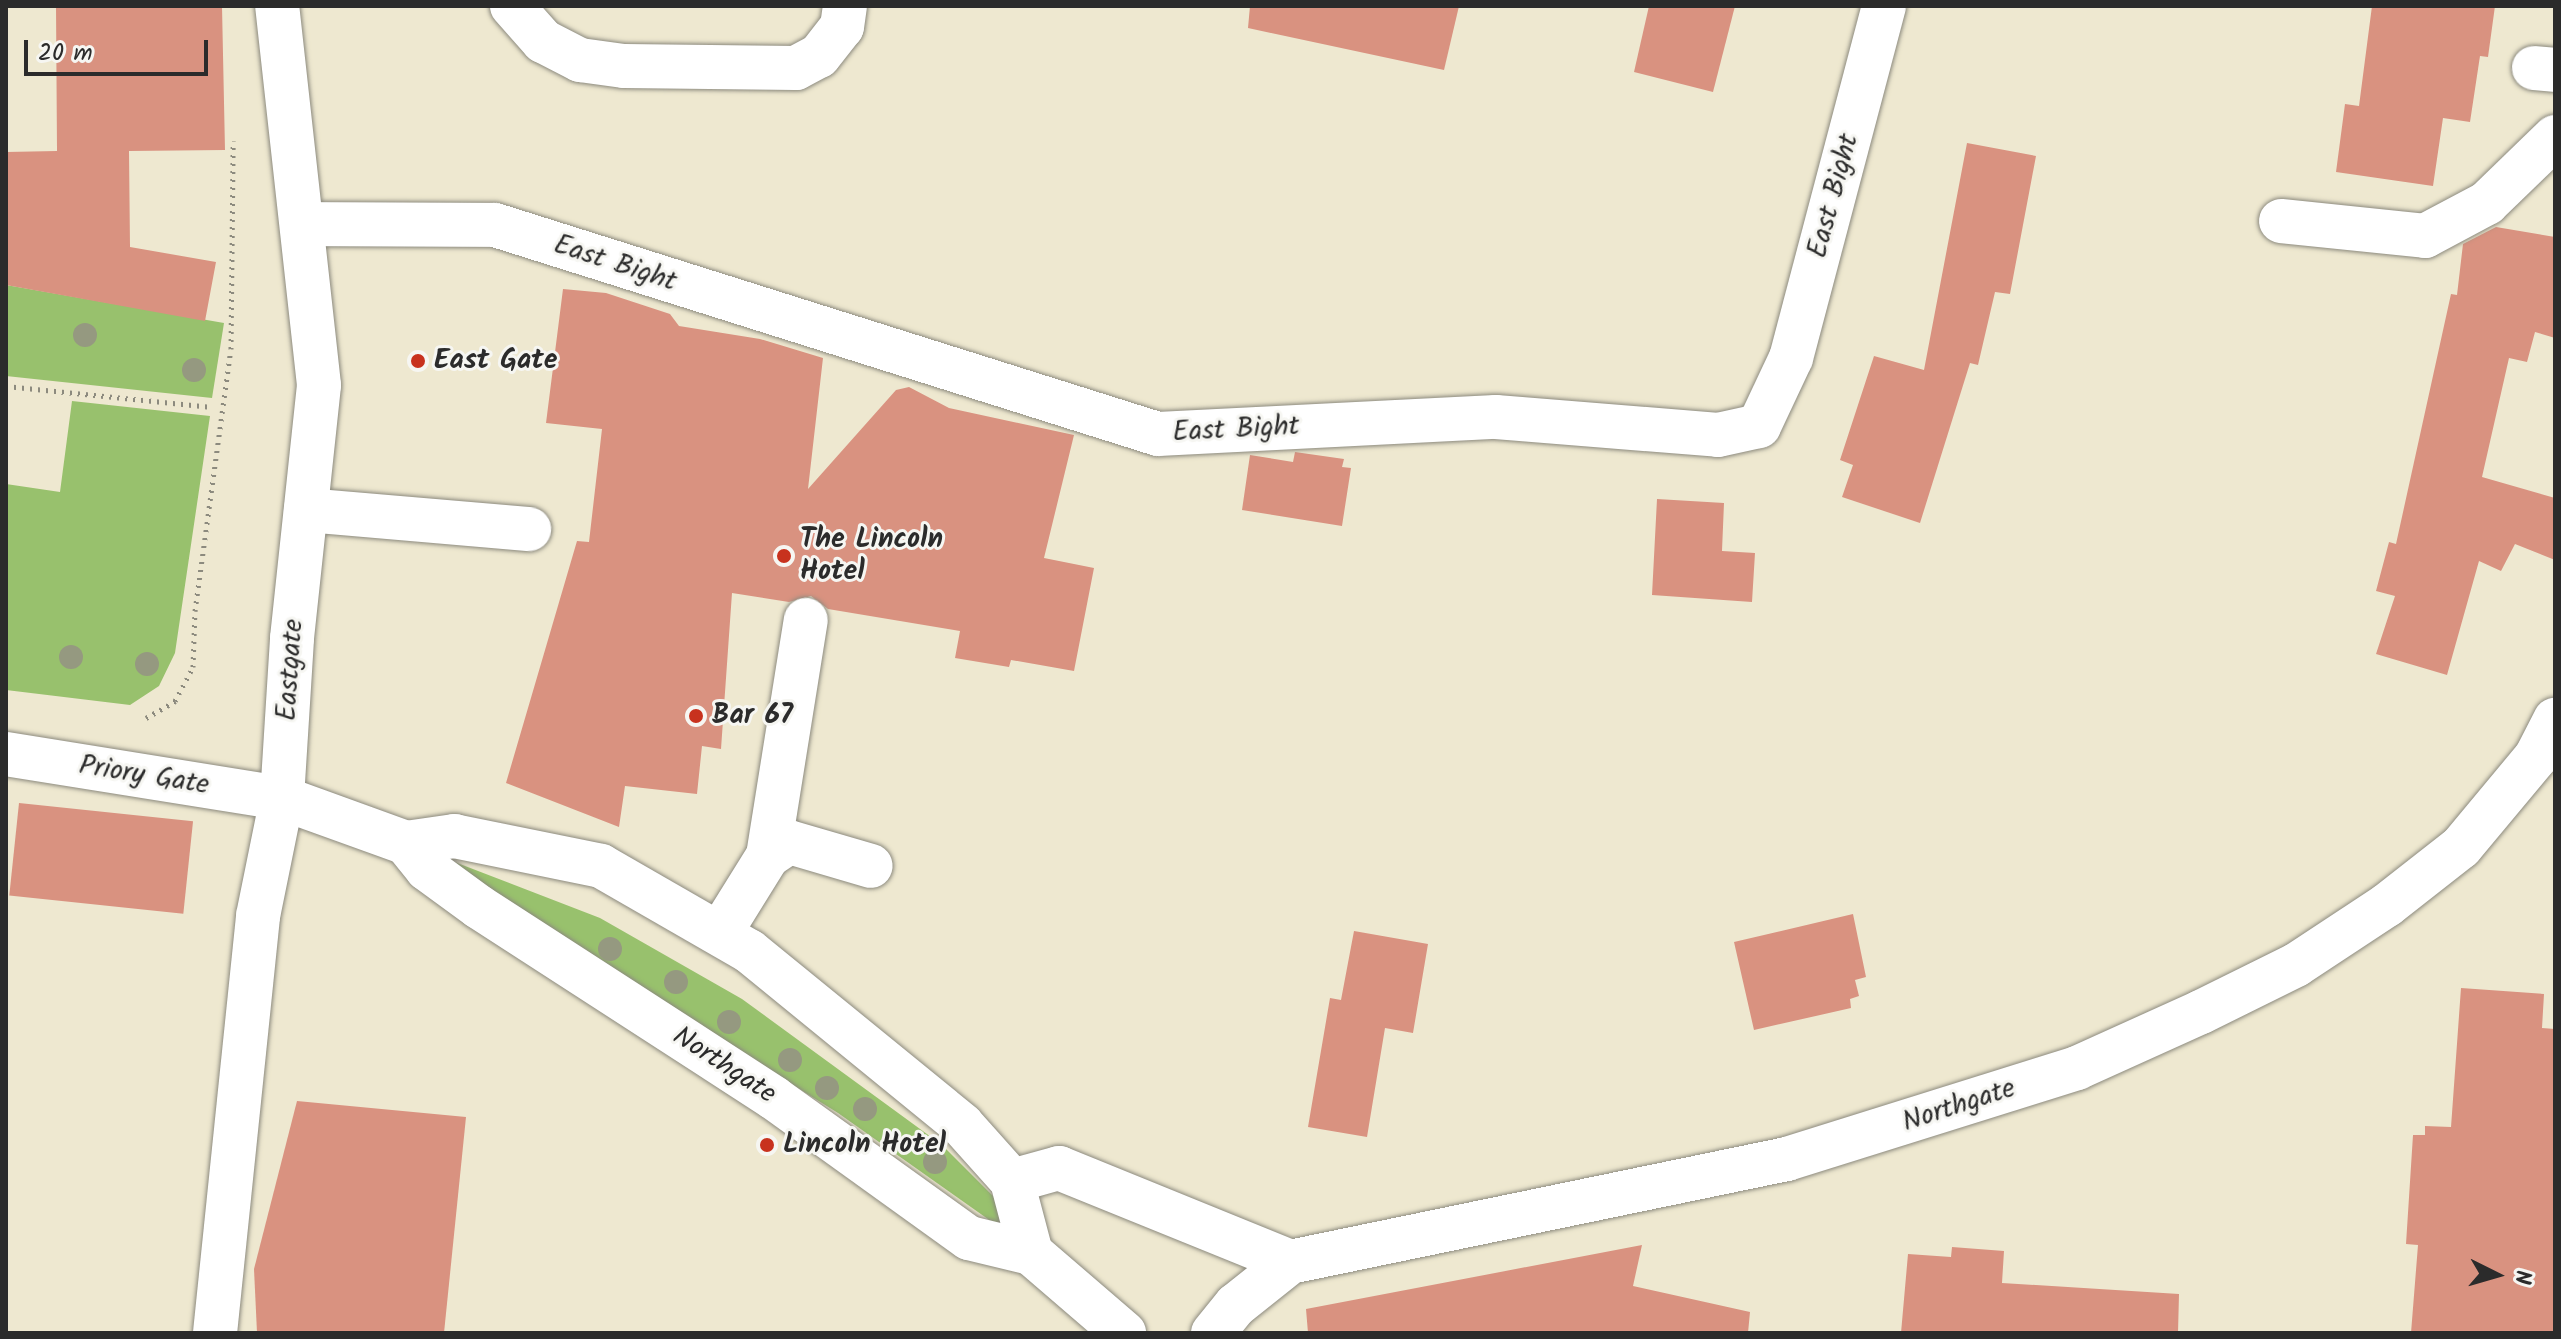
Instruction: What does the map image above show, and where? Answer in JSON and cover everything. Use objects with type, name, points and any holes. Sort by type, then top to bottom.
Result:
[{"type":"street","name":"Eastgate","points":[[215,1333],[258,916],[282,798],[319,385],[305,224],[277,6]]},
{"type":"street","points":[[512,6],[543,41],[580,60],[624,66],[796,68],[819,56],[842,27],[845,6]]},
{"type":"street","name":"East Bight","points":[[305,224],[495,225],[1158,434],[1496,417],[1718,435],[1759,426],[1791,358],[1884,6]]},
{"type":"street","points":[[2281,221],[2425,236],[2487,203],[2555,137]]},
{"type":"street","points":[[306,510],[529,529]]},
{"type":"street","points":[[720,933],[768,856],[806,620]]},
{"type":"street","name":"Northgate","points":[[1213,1333],[1236,1305],[1290,1262],[1787,1159],[2077,1068],[2296,965],[2387,905],[2461,847],[2549,749]]},
{"type":"street","name":"Priory Gate","points":[[6,754],[282,798]]},
{"type":"street","name":"Northgate","points":[[282,798],[406,843],[454,836],[601,866],[720,933],[962,1125],[1012,1181],[1031,1253],[969,1238],[774,1098],[479,907],[427,869],[406,843]]},
{"type":"street","points":[[768,856],[789,842],[871,866]]},
{"type":"street","points":[[1012,1181],[1059,1168],[1290,1262]]},
{"type":"street","points":[[1031,1253],[1124,1333]]},
{"type":"path","points":[[136,718],[169,707],[193,667],[195,611],[231,349],[233,129]]},
{"type":"path","points":[[6,386],[212,407]]},
{"type":"green space","points":[[6,285],[224,323],[212,398],[6,376]]},
{"type":"green space","points":[[72,401],[210,416],[175,653],[159,686],[130,705],[6,690],[6,484],[60,492]]},
{"type":"green space","points":[[452,861],[600,918],[742,999],[942,1145],[1009,1212],[1002,1229],[838,1113],[578,951]]},
{"type":"building","points":[[56,6],[222,6],[225,150],[129,151],[130,247],[216,262],[205,321],[6,285],[6,152],[57,151]]},
{"type":"building","points":[[1250,6],[1459,6],[1444,70],[1248,28]]},
{"type":"building","points":[[1649,6],[1735,6],[1713,92],[1634,72]]},
{"type":"building","points":[[2372,6],[2495,6],[2488,57],[2480,56],[2470,122],[2443,118],[2433,186],[2336,172],[2345,104],[2359,106]]},
{"type":"building","points":[[1967,143],[2036,156],[2010,294],[1995,292],[1978,365],[1970,363],[1920,523],[1842,497],[1853,465],[1840,460],[1874,356],[1924,370]]},
{"type":"building","points":[[2496,227],[2555,237],[2555,338],[2535,332],[2527,362],[2509,358],[2482,477],[2555,498],[2555,560],[2515,544],[2501,571],[2479,561],[2447,675],[2376,654],[2395,596],[2376,591],[2389,542],[2396,544],[2451,294],[2457,295],[2463,244]]},
{"type":"building","name":"The Lincoln Hotel","points":[[563,289],[606,293],[670,314],[679,326],[760,339],[823,358],[808,489],[896,390],[909,387],[949,408],[1074,435],[1044,558],[1094,568],[1074,671],[1011,660],[1009,667],[955,658],[960,631],[828,609],[811,596],[789,602],[732,593],[721,749],[702,746],[697,794],[625,786],[619,827],[506,783],[577,541],[589,542],[602,429],[546,423]]},
{"type":"building","points":[[1295,452],[1344,459],[1342,467],[1351,468],[1342,526],[1242,510],[1250,455],[1293,462]]},
{"type":"building","points":[[1657,499],[1724,503],[1722,551],[1755,553],[1752,602],[1652,595]]},
{"type":"building","points":[[19,803],[193,821],[183,914],[9,895]]},
{"type":"building","points":[[1853,914],[1866,977],[1855,980],[1859,996],[1850,999],[1851,1008],[1754,1030],[1734,942]]},
{"type":"building","points":[[1354,931],[1428,944],[1413,1033],[1385,1028],[1367,1137],[1308,1127],[1330,998],[1341,1000]]},
{"type":"building","points":[[2461,988],[2544,994],[2542,1028],[2555,1029],[2555,1333],[2411,1333],[2418,1245],[2406,1244],[2413,1135],[2425,1135],[2425,1126],[2451,1127]]},
{"type":"building","points":[[297,1101],[466,1117],[444,1333],[257,1333],[254,1269]]},
{"type":"building","points":[[1642,1245],[1633,1286],[1750,1312],[1748,1333],[1308,1333],[1306,1309]]},
{"type":"building","points":[[1952,1247],[2004,1251],[2002,1283],[2179,1294],[2178,1333],[1901,1333],[1908,1254],[1951,1257]]},
{"type":"place","name":"East Gate","points":[[418,361]]},
{"type":"place","name":"The Lincoln Hotel","points":[[784,556]]},
{"type":"place","name":"Bar 67","points":[[696,716]]},
{"type":"place","name":"Lincoln Hotel","points":[[767,1145]]}]
